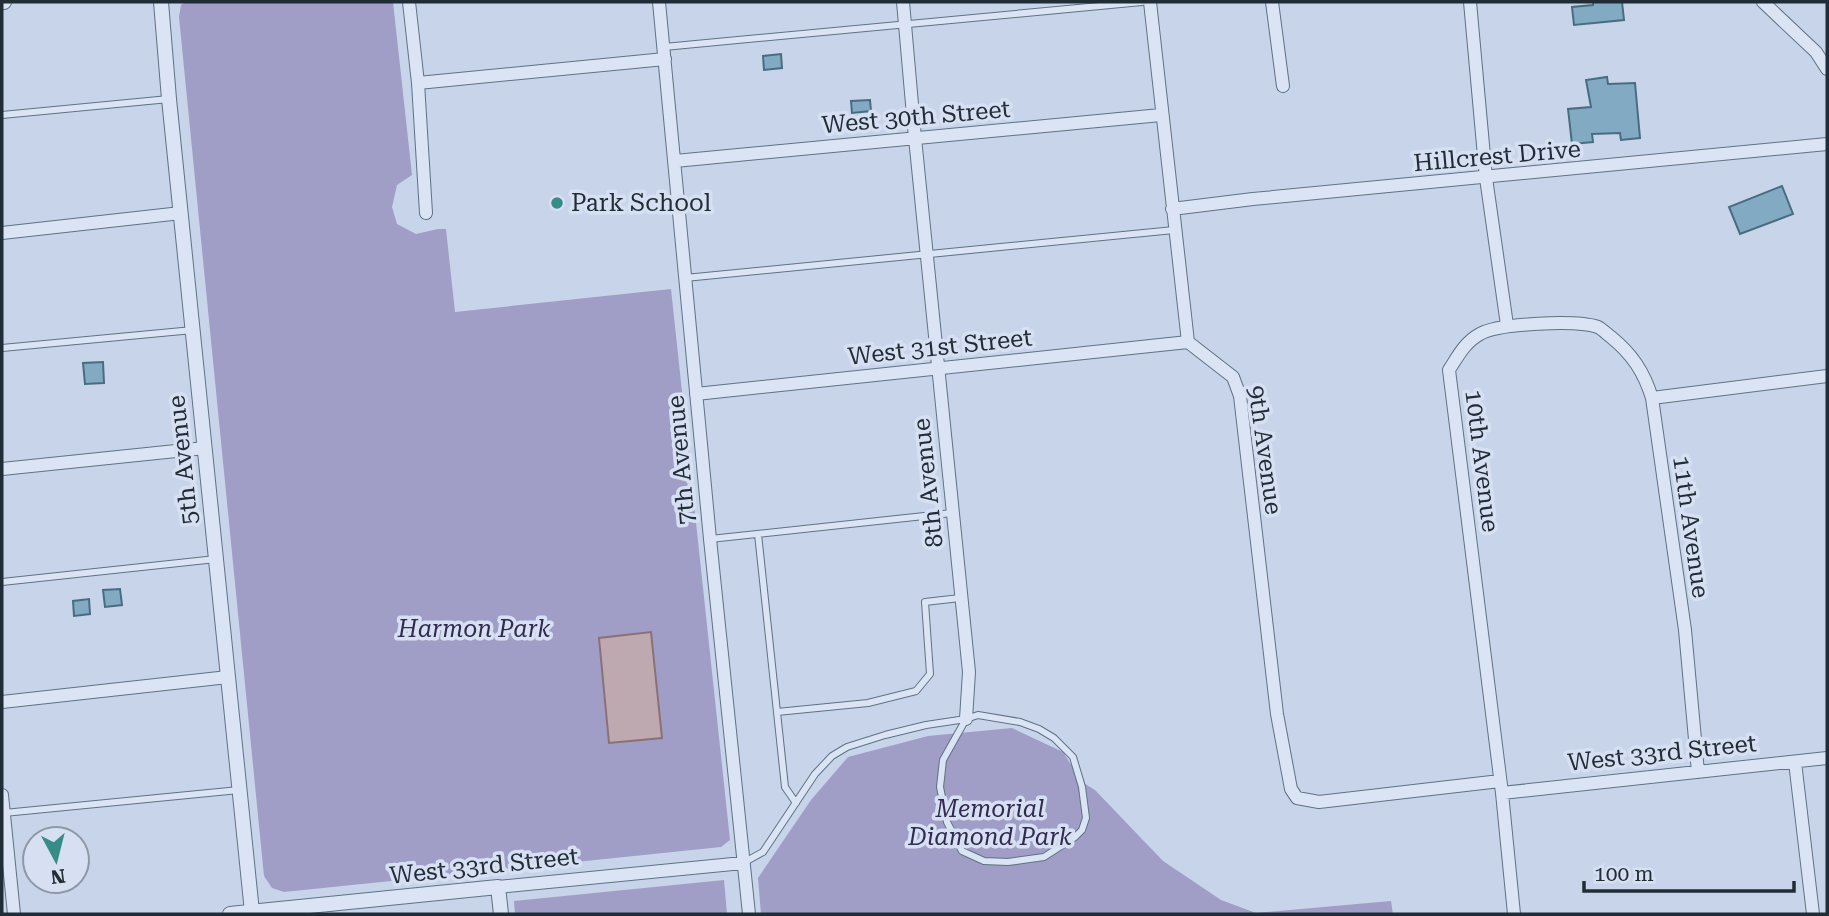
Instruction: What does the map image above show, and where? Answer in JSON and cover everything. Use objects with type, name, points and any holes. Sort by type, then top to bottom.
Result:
[{"type":"street","name":"5th Avenue","points":[[161,2],[252,913]]},
{"type":"street","points":[[409,2],[418,83],[426,213]]},
{"type":"street","name":"7th Avenue","points":[[659,2],[749,914]]},
{"type":"street","name":"8th Avenue","points":[[903,2],[968,672],[966,719]]},
{"type":"street","points":[[1150,2],[1188,342]]},
{"type":"street","points":[[1272,2],[1283,86]]},
{"type":"street","points":[[1470,2],[1486,178],[1507,325]]},
{"type":"street","points":[[1763,2],[1816,52],[1827,68]]},
{"type":"street","points":[[418,83],[665,53]]},
{"type":"street","name":"West 30th Street","points":[[675,161],[1161,115]]},
{"type":"street","name":"Hillcrest Drive","points":[[1172,209],[1827,144]]},
{"type":"street","points":[[2,233],[181,214]]},
{"type":"street","name":"11th Avenue","points":[[1507,325],[1598,328],[1625,348],[1645,375],[1652,398],[1685,630],[1698,772]]},
{"type":"street","name":"10th Avenue","points":[[1507,325],[1482,333],[1466,344],[1449,370],[1501,787],[1514,914]]},
{"type":"street","name":"West 31st Street","points":[[696,394],[1188,342]]},
{"type":"street","name":"9th Avenue","points":[[1188,342],[1233,377],[1240,396],[1277,714],[1286,771],[1291,789],[1297,798]]},
{"type":"street","points":[[1652,398],[1827,376]]},
{"type":"street","points":[[2,469],[205,449]]},
{"type":"street","points":[[2,702],[228,677]]},
{"type":"street","name":"West 33rd Street","points":[[1297,798],[1319,802],[1698,772],[1827,758]]},
{"type":"street","points":[[1795,762],[1813,914]]},
{"type":"street","points":[[2,794],[14,914]]},
{"type":"street","name":"West 33rd Street","points":[[230,914],[743,863]]},
{"type":"street","points":[[498,887],[501,914]]},
{"type":"lane","points":[[665,53],[905,25],[1142,2]]},
{"type":"lane","points":[[2,115],[169,99]]},
{"type":"lane","points":[[685,278],[1174,230]]},
{"type":"lane","points":[[2,348],[192,330]]},
{"type":"lane","points":[[710,539],[952,513]]},
{"type":"lane","points":[[758,534],[785,787],[796,803]]},
{"type":"lane","points":[[2,582],[216,559]]},
{"type":"lane","points":[[777,712],[868,703],[916,691],[930,674],[925,602],[960,598]]},
{"type":"lane","points":[[743,863],[763,852],[815,774],[832,756],[848,747],[926,725],[978,715],[1020,722],[1054,738],[1073,757],[1082,786],[1086,818],[1082,830],[1044,857],[1008,862],[984,861],[962,851],[947,822],[940,787],[943,760],[966,719]]},
{"type":"lane","points":[[3,813],[239,790]]},
{"type":"green space","name":"Harmon Park","points":[[185,2],[393,2],[412,175],[397,185],[392,207],[397,224],[416,234],[446,229],[455,312],[671,289],[730,840],[721,847],[284,892],[272,888],[264,876],[179,17],[181,5]]},
{"type":"green space","name":"Memorial Diamond Park","points":[[1012,728],[1063,752],[1082,782],[1095,790],[1163,861],[1221,900],[1256,913],[1391,901],[1393,914],[761,914],[758,878],[811,800],[848,757],[928,736]]},
{"type":"green space","points":[[724,880],[727,914],[515,914],[514,901]]},
{"type":"shaded area","points":[[651,632],[662,738],[609,743],[599,638]]},
{"type":"building","points":[[1593,2],[1622,2],[1624,20],[1574,25],[1572,7],[1593,5]]},
{"type":"building","points":[[781,54],[782,68],[764,70],[763,56]]},
{"type":"building","points":[[1607,77],[1608,84],[1635,83],[1640,138],[1621,140],[1620,133],[1592,134],[1593,142],[1572,144],[1568,109],[1591,107],[1586,80]]},
{"type":"building","points":[[870,100],[871,111],[852,113],[851,101]]},
{"type":"building","points":[[1782,186],[1793,214],[1740,234],[1729,207]]},
{"type":"building","points":[[103,362],[104,383],[85,384],[83,363]]},
{"type":"building","points":[[120,589],[122,605],[105,607],[103,590]]},
{"type":"building","points":[[89,599],[90,614],[74,616],[73,601]]},
{"type":"place","name":"Park School","points":[[557,203]]}]
